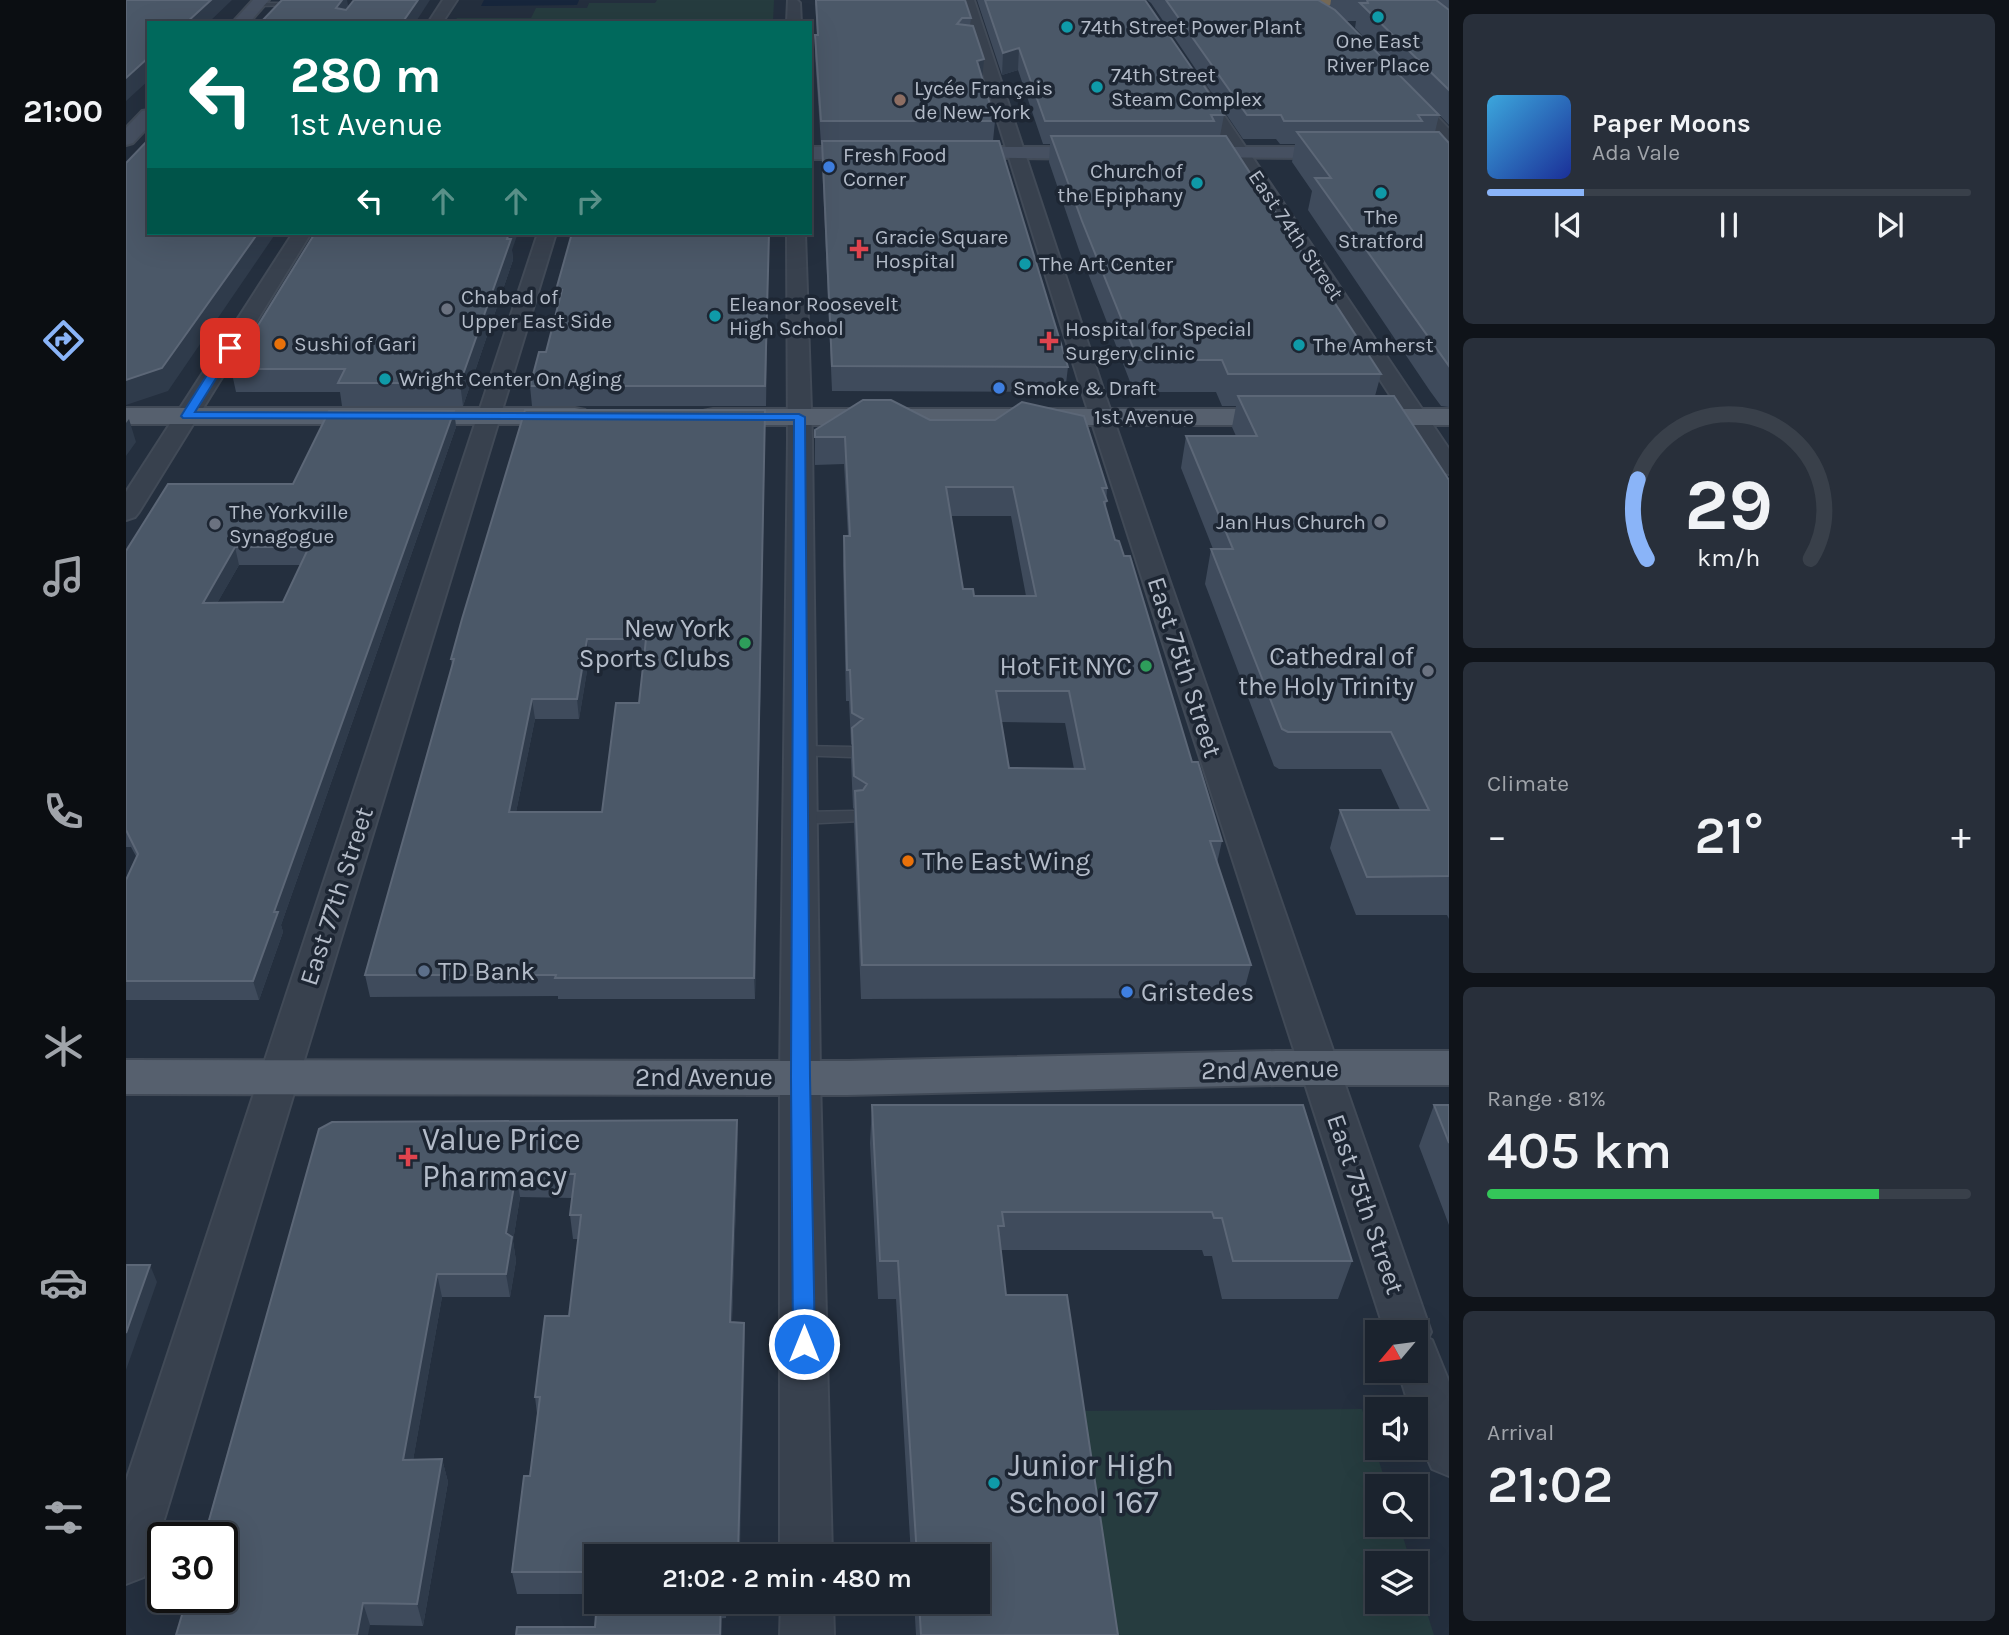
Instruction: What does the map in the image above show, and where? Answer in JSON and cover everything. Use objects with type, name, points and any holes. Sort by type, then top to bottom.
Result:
[{"type":"highway","points":[[1265,0],[1332,8]]},
{"type":"main road","points":[[242,21],[259,3]]},
{"type":"main road","points":[[129,148],[147,119]]},
{"type":"main road","points":[[812,153],[893,153]]},
{"type":"main road","points":[[932,153],[1123,153]]},
{"type":"main road","points":[[1165,153],[1449,153]]},
{"type":"main road","points":[[126,416],[606,416]]},
{"type":"main road","name":"1st Avenue","points":[[689,417],[1449,417]]},
{"type":"main road","name":"2nd Avenue","points":[[126,1077],[800,1077],[1449,1068]]},
{"type":"street","points":[[436,21],[450,0]]},
{"type":"street","name":"East 75th Street","points":[[967,0],[977,43],[1018,153],[1102,417],[1404,1320]]},
{"type":"street","points":[[793,3],[794,21]]},
{"type":"street","points":[[1384,72],[1449,140]]},
{"type":"street","name":"East 74th Street","points":[[1188,73],[1449,467]]},
{"type":"street","points":[[126,512],[301,235]]},
{"type":"street","name":"East 77th Street","points":[[126,1559],[546,235]]},
{"type":"street","points":[[796,235],[801,751],[800,1077],[806,1544]]},
{"type":"street","points":[[1426,1383],[1449,1453]]},
{"type":"street","points":[[807,1614],[807,1635]]},
{"type":"lane","points":[[259,3],[310,5]]},
{"type":"lane","points":[[801,751],[851,752]]},
{"type":"lane","points":[[801,818],[854,817]]},
{"type":"green space","points":[[657,0],[774,0],[773,21],[455,21],[457,18],[531,18],[536,8],[587,8],[589,3],[655,3]]},
{"type":"green space","points":[[1362,1409],[1365,1418],[1365,1460],[1379,1460],[1383,1474],[1365,1474],[1365,1537],[1403,1537],[1407,1551],[1365,1551],[1365,1614],[1427,1614],[1434,1635],[1104,1635],[1071,1411]]},
{"type":"water","points":[[484,0],[579,0],[577,5],[481,6]]},
{"type":"building","points":[[126,0],[211,0],[188,21],[147,21],[147,59],[126,78]]},
{"type":"building","points":[[282,0],[342,0],[336,8],[346,10],[354,0],[418,0],[403,21],[262,21]]},
{"type":"building","points":[[816,0],[965,0],[971,18],[962,18],[957,24],[973,26],[984,59],[977,61],[995,121],[821,121],[815,35],[818,35]]},
{"type":"building","points":[[985,0],[1145,0],[1224,115],[1211,115],[1214,121],[1045,121],[1019,48],[1003,53]]},
{"type":"building","points":[[1166,0],[1318,0],[1335,10],[1439,115],[1418,115],[1422,121],[1284,121],[1281,115],[1247,115]]},
{"type":"building","points":[[1367,0],[1436,0],[1449,10],[1449,90],[1360,3],[1368,3]]},
{"type":"building","points":[[1297,132],[1439,132],[1449,143],[1449,366],[1315,178],[1331,178]]},
{"type":"building","points":[[1051,136],[1226,136],[1381,374],[1228,374],[1222,360],[1138,360]]},
{"type":"building","points":[[147,141],[147,235],[257,235],[162,368],[126,380],[126,163]]},
{"type":"building","points":[[822,141],[999,141],[1068,367],[832,366]]},
{"type":"building","points":[[314,235],[508,235],[507,239],[511,239],[460,383],[338,383],[345,369],[231,369]]},
{"type":"building","points":[[571,235],[769,235],[765,386],[530,386],[539,352],[546,352],[562,290],[556,290]]},
{"type":"building","points":[[1238,396],[1394,396],[1449,480],[1449,876],[1367,877],[1340,810],[1429,810],[1391,732],[1288,732],[1282,729],[1211,549],[1233,549],[1186,436],[1257,436]]},
{"type":"building","points":[[863,400],[891,400],[930,420],[995,420],[1022,402],[1084,416],[1107,488],[1102,488],[1107,501],[1104,502],[1115,540],[1119,541],[1124,556],[1130,556],[1192,762],[1198,762],[1222,841],[1210,841],[1251,965],[862,965],[855,791],[863,790],[867,784],[854,776],[852,728],[863,719],[852,713],[850,670],[847,670],[844,536],[850,536],[845,437],[815,437],[815,430]],"holes":[[[946,487],[1013,487],[1036,596],[974,596],[973,589],[963,589]],[[996,691],[1069,691],[1085,769],[1009,768]]]},
{"type":"building","points":[[525,410],[765,410],[754,978],[365,975],[454,659],[451,659]],"holes":[[[587,639],[646,639],[639,703],[616,703],[602,812],[509,812],[532,699],[577,699]]]},
{"type":"building","points":[[329,411],[454,411],[274,912],[278,912],[253,981],[126,981],[126,880],[138,854],[126,830],[126,551],[168,484],[293,484]],"holes":[[[235,547],[309,547],[283,602],[203,603]]]},
{"type":"building","points":[[872,1105],[1303,1105],[1352,1261],[1233,1261],[1222,1218],[1214,1218],[1212,1212],[1002,1212],[1004,1226],[998,1226],[1006,1295],[1067,1295],[1118,1635],[921,1635],[920,1614],[990,1614],[990,1544],[916,1544],[898,1261],[880,1261]]},
{"type":"building","points":[[1434,1105],[1449,1105],[1449,1143]]},
{"type":"building","points":[[737,1120],[730,1322],[744,1323],[738,1544],[584,1544],[584,1572],[512,1572],[524,1476],[530,1476],[540,1397],[535,1397],[545,1316],[569,1316],[581,1215],[570,1215],[575,1174],[516,1174],[506,1233],[512,1237],[506,1274],[437,1274],[403,1460],[442,1459],[417,1604],[363,1603],[357,1635],[176,1635],[183,1613],[238,1613],[238,1522],[208,1522],[319,1129],[332,1122]]},
{"type":"building","points":[[126,1265],[150,1265],[126,1333]]},
{"type":"building","points":[[596,1614],[721,1614],[720,1635],[516,1635],[517,1627],[595,1627]]},
{"type":"place","name":"One East River Place","points":[[1378,17]]},
{"type":"place","name":"74th Street Power Plant","points":[[1067,27]]},
{"type":"place","name":"74th Street Steam Complex","points":[[1097,87]]},
{"type":"place","name":"Lycée Français de New-York","points":[[900,100]]},
{"type":"place","name":"Fresh Food Corner","points":[[829,167]]},
{"type":"place","name":"Church of the Epiphany","points":[[1197,183]]},
{"type":"place","name":"The Stratford","points":[[1381,193]]},
{"type":"place","name":"Gracie Square Hospital","points":[[859,249]]},
{"type":"place","name":"The Art Center","points":[[1025,264]]},
{"type":"place","name":"Chabad of Upper East Side","points":[[447,309]]},
{"type":"place","name":"Eleanor Roosevelt High School","points":[[715,316]]},
{"type":"place","name":"Hospital for Special Surgery clinic","points":[[1049,341]]},
{"type":"place","name":"Sushi of Gari","points":[[280,344]]},
{"type":"place","name":"The Amherst","points":[[1299,345]]},
{"type":"place","name":"Wright Center On Aging","points":[[385,379]]},
{"type":"place","name":"Smoke & Draft","points":[[999,388]]},
{"type":"place","name":"Jan Hus Church","points":[[1380,522]]},
{"type":"place","name":"The Yorkville Synagogue","points":[[215,524]]},
{"type":"place","name":"New York Sports Clubs","points":[[745,643]]},
{"type":"place","name":"Hot Fit NYC","points":[[1146,666]]},
{"type":"place","name":"Cathedral of the Holy Trinity","points":[[1428,671]]},
{"type":"place","name":"The East Wing","points":[[908,861]]},
{"type":"place","name":"TD Bank","points":[[424,971]]},
{"type":"place","name":"Gristedes","points":[[1127,992]]},
{"type":"place","name":"Value Price Pharmacy","points":[[408,1157]]},
{"type":"place","name":"Junior High School 167","points":[[994,1483]]},
{"type":"route","points":[[230,348],[187,416],[799,417],[800,1077],[804,1344]]}]
